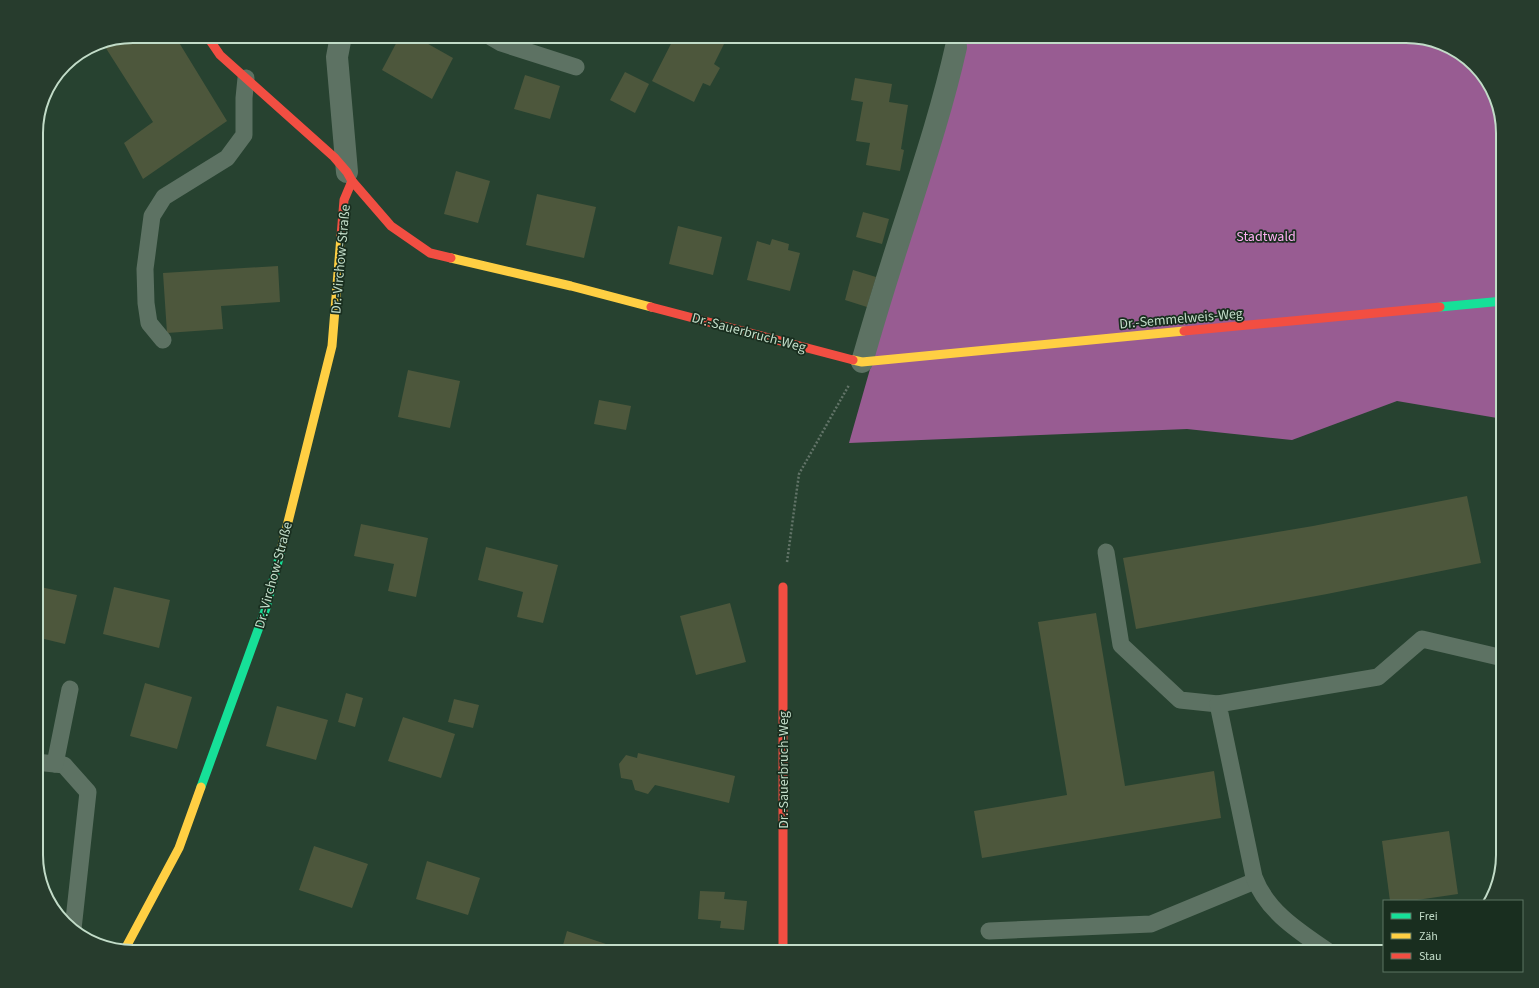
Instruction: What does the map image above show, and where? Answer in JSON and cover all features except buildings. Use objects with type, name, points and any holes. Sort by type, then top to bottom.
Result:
[{"type":"street","points":[[212,43],[220,55],[334,157],[349,176]]},
{"type":"street","name":"Dr.-Virchow-Straße","points":[[127,945],[179,848],[266,608],[332,346],[344,200],[349,176],[337,57],[340,43]]},
{"type":"street","points":[[862,362],[882,294],[937,123],[956,47]]},
{"type":"street","name":"Dr.-Sauerbruch-Weg","points":[[349,176],[391,226],[430,253],[571,286],[862,362]]},
{"type":"street","name":"Dr.-Semmelweis-Weg","points":[[862,362],[1496,303]]},
{"type":"street","name":"Dr.-Sauerbruch-Weg","points":[[783,587],[783,945]]},
{"type":"lane","points":[[501,43],[576,67]]},
{"type":"lane","points":[[163,340],[149,323],[146,303],[144,269],[152,216],[164,197],[227,158],[244,135],[244,98],[246,78]]},
{"type":"lane","points":[[1106,552],[1121,645],[1180,700],[1218,704],[1378,677],[1422,639],[1496,656]]},
{"type":"lane","points":[[55,764],[70,689]]},
{"type":"lane","points":[[1218,704],[1255,881],[1267,901],[1280,916],[1319,945]]},
{"type":"lane","points":[[43,763],[64,765],[88,792],[74,923]]},
{"type":"lane","points":[[989,931],[1151,924],[1255,881]]},
{"type":"path","points":[[783,587],[799,474],[862,362]]},
{"type":"green space","name":"Stadtwald","points":[[961,43],[1406,43],[1429,46],[1446,52],[1470,69],[1477,78],[1489,99],[1495,121],[1496,418],[1397,401],[1292,440],[1187,429],[849,443],[880,334],[951,103]]},
{"type":"traffic: fast","points":[[1440,307],[1496,302]]},
{"type":"traffic: fast","points":[[201,787],[266,608],[281,550]]},
{"type":"traffic: slow","points":[[281,550],[332,346],[341,236]]},
{"type":"traffic: slow","points":[[451,258],[571,286],[651,307]]},
{"type":"traffic: slow","points":[[853,360],[862,362],[1184,331]]},
{"type":"traffic: slow","points":[[127,945],[179,848],[201,787]]},
{"type":"traffic: jam","points":[[212,43],[220,55],[334,157],[347,172],[352,181],[391,226],[430,253],[451,258]]},
{"type":"traffic: jam","points":[[341,236],[344,200],[352,181]]},
{"type":"traffic: jam","points":[[651,307],[853,360]]},
{"type":"traffic: jam","points":[[1184,331],[1440,307]]},
{"type":"traffic: jam","points":[[783,587],[783,945]]}]
